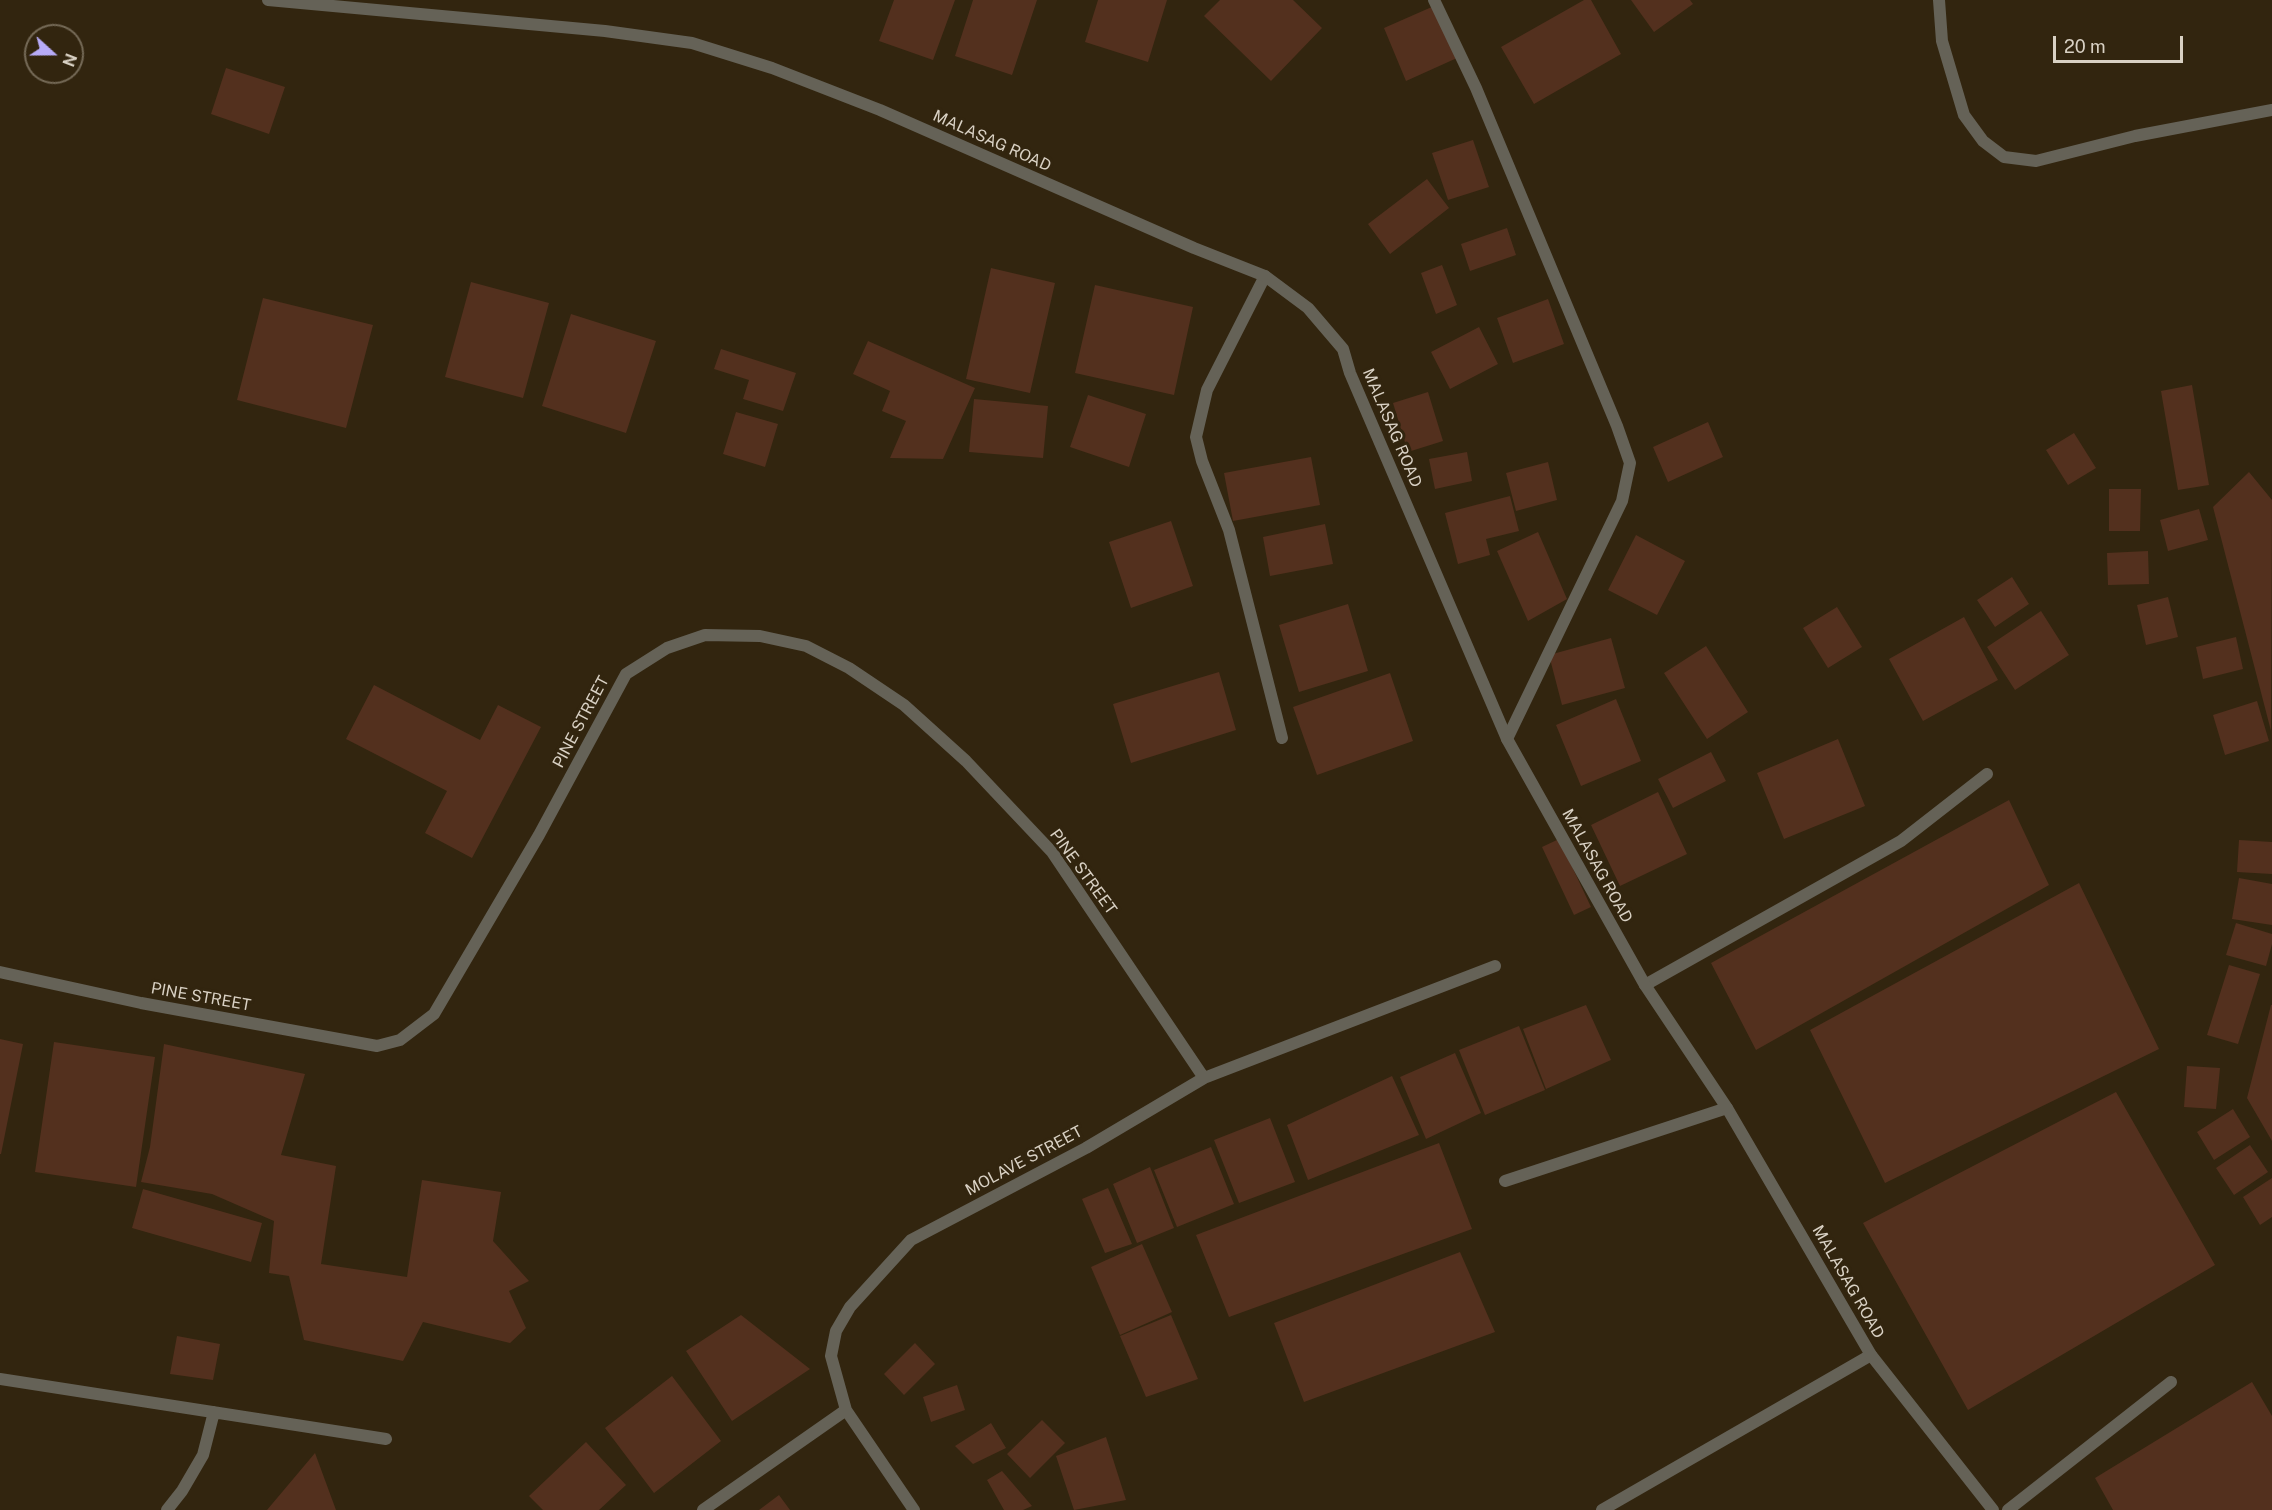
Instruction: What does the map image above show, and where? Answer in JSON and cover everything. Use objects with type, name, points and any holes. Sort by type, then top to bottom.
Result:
[{"type":"street","name":"MALASAG ROAD","points":[[268,0],[593,30],[692,43],[772,68],[880,110],[1194,248],[1265,276],[1308,308],[1343,349],[1350,373],[1507,739],[1645,985],[1727,1108],[1871,1355],[1993,1510]]},
{"type":"street","points":[[1434,0],[1476,88],[1617,426],[1629,463],[1622,501],[1507,739]]},
{"type":"street","points":[[1939,0],[1942,41],[1964,115],[1983,141],[2004,157],[2036,161],[2135,136],[2272,110]]},
{"type":"street","points":[[1265,276],[1207,390],[1196,437],[1202,461],[1229,530],[1282,738]]},
{"type":"street","name":"PINE STREET","points":[[0,972],[141,1003],[377,1047],[400,1040],[434,1014],[540,835],[626,674],[667,648],[705,635],[760,636],[806,646],[849,669],[904,705],[966,761],[1052,852],[1204,1078]]},
{"type":"street","points":[[1645,985],[1901,841],[1987,774]]},
{"type":"street","name":"MOLAVE STREET","points":[[914,1510],[846,1410],[831,1356],[836,1330],[850,1307],[911,1240],[1086,1148],[1204,1078],[1495,966]]},
{"type":"street","points":[[1504,1181],[1727,1108]]},
{"type":"street","points":[[1602,1510],[1871,1355]]},
{"type":"street","points":[[0,1379],[386,1439]]},
{"type":"street","points":[[2008,1510],[2171,1382]]},
{"type":"street","points":[[703,1510],[846,1410]]},
{"type":"street","points":[[167,1510],[182,1491],[203,1455],[214,1412]]},
{"type":"building","points":[[894,0],[955,0],[933,60],[879,41]]},
{"type":"building","points":[[973,0],[1037,0],[1012,75],[955,56]]},
{"type":"building","points":[[1098,0],[1167,0],[1148,62],[1085,42]]},
{"type":"building","points":[[1220,0],[1293,0],[1322,28],[1271,81],[1204,16]]},
{"type":"building","points":[[1584,0],[1591,0],[1621,54],[1534,104],[1501,47]]},
{"type":"building","points":[[1631,0],[1690,0],[1693,4],[1654,32]]},
{"type":"building","points":[[1434,6],[1457,58],[1406,81],[1384,28]]},
{"type":"building","points":[[226,68],[285,87],[269,134],[211,114]]},
{"type":"building","points":[[1473,140],[1489,187],[1448,200],[1432,153]]},
{"type":"building","points":[[1427,179],[1449,208],[1390,254],[1368,224]]},
{"type":"building","points":[[1507,228],[1516,255],[1470,271],[1461,244]]},
{"type":"building","points":[[1442,265],[1457,305],[1436,314],[1421,273]]},
{"type":"building","points":[[991,268],[1055,283],[1030,393],[966,379]]},
{"type":"building","points":[[471,282],[549,303],[523,398],[445,377]]},
{"type":"building","points":[[1095,285],[1193,307],[1174,395],[1075,373]]},
{"type":"building","points":[[263,298],[373,325],[346,428],[237,400]]},
{"type":"building","points":[[1548,299],[1564,344],[1513,363],[1497,318]]},
{"type":"building","points":[[571,314],[656,341],[626,433],[542,406]]},
{"type":"building","points":[[1479,327],[1498,364],[1450,389],[1431,352]]},
{"type":"building","points":[[868,341],[975,388],[943,459],[890,458],[906,421],[882,411],[890,391],[853,374]]},
{"type":"building","points":[[721,349],[796,373],[783,411],[743,399],[749,380],[714,369]]},
{"type":"building","points":[[2192,385],[2209,485],[2178,490],[2161,391]]},
{"type":"building","points":[[1428,392],[1443,441],[1408,452],[1393,403]]},
{"type":"building","points":[[1088,395],[1146,414],[1129,467],[1070,447]]},
{"type":"building","points":[[974,399],[1048,406],[1043,458],[969,452]]},
{"type":"building","points":[[736,412],[778,424],[765,467],[723,454]]},
{"type":"building","points":[[1708,422],[1723,457],[1668,482],[1653,447]]},
{"type":"building","points":[[2074,433],[2096,468],[2068,485],[2046,450]]},
{"type":"building","points":[[1467,452],[1472,481],[1435,489],[1429,459]]},
{"type":"building","points":[[1311,457],[1320,505],[1233,521],[1224,473]]},
{"type":"building","points":[[1548,462],[1557,500],[1516,511],[1506,473]]},
{"type":"building","points":[[2249,472],[2272,500],[2271,731],[2213,507]]},
{"type":"building","points":[[2109,489],[2141,489],[2140,531],[2109,531]]},
{"type":"building","points":[[1510,496],[1519,531],[1486,539],[1490,555],[1458,564],[1445,513]]},
{"type":"building","points":[[2199,509],[2208,540],[2168,551],[2160,520]]},
{"type":"building","points":[[1171,521],[1193,586],[1131,608],[1109,542]]},
{"type":"building","points":[[1325,524],[1333,564],[1270,576],[1263,537]]},
{"type":"building","points":[[1538,532],[1567,599],[1528,621],[1497,551]]},
{"type":"building","points":[[1636,535],[1685,561],[1657,615],[1608,590]]},
{"type":"building","points":[[2148,551],[2149,584],[2108,585],[2107,553]]},
{"type":"building","points":[[2012,577],[2029,604],[1995,627],[1977,600]]},
{"type":"building","points":[[2168,597],[2178,637],[2146,645],[2137,605]]},
{"type":"building","points":[[1348,604],[1368,671],[1299,692],[1279,625]]},
{"type":"building","points":[[1837,607],[1862,647],[1828,668],[1803,628]]},
{"type":"building","points":[[2041,611],[2069,655],[2015,690],[1987,647]]},
{"type":"building","points":[[1964,617],[1998,680],[1923,721],[1889,659]]},
{"type":"building","points":[[2236,637],[2243,669],[2203,679],[2196,647]]},
{"type":"building","points":[[1611,638],[1625,688],[1562,705],[1549,655]]},
{"type":"building","points":[[1706,646],[1748,712],[1707,739],[1664,673]]},
{"type":"building","points":[[1219,672],[1236,730],[1131,763],[1113,704]]},
{"type":"building","points":[[1390,673],[1413,741],[1317,775],[1293,707]]},
{"type":"building","points":[[374,685],[480,740],[498,705],[541,727],[472,858],[425,833],[447,791],[346,739]]},
{"type":"building","points":[[1616,699],[1641,761],[1581,786],[1556,725]]},
{"type":"building","points":[[2257,701],[2269,741],[2225,755],[2213,715]]},
{"type":"building","points":[[1838,739],[1865,806],[1784,839],[1757,773]]},
{"type":"building","points":[[1711,752],[1726,781],[1673,808],[1658,779]]},
{"type":"building","points":[[1658,792],[1687,854],[1620,886],[1591,825]]},
{"type":"building","points":[[2009,800],[2049,885],[1756,1050],[1711,963]]},
{"type":"building","points":[[1559,839],[1591,907],[1574,915],[1542,847]]},
{"type":"building","points":[[2239,840],[2272,842],[2272,874],[2237,872]]},
{"type":"building","points":[[2239,878],[2272,884],[2272,925],[2232,919]]},
{"type":"building","points":[[2079,883],[2159,1049],[1885,1183],[1810,1030]]},
{"type":"building","points":[[2236,923],[2272,934],[2272,944],[2266,966],[2226,955]]},
{"type":"building","points":[[2229,965],[2260,974],[2238,1044],[2207,1035]]},
{"type":"building","points":[[1586,1005],[1611,1060],[1546,1089],[1523,1029]]},
{"type":"building","points":[[2272,1005],[2272,1141],[2247,1098]]},
{"type":"building","points":[[1519,1026],[1545,1090],[1485,1115],[1459,1050]]},
{"type":"building","points":[[0,1039],[23,1044],[1,1154],[0,1154]]},
{"type":"building","points":[[54,1042],[155,1057],[136,1187],[35,1172]]},
{"type":"building","points":[[164,1044],[305,1074],[281,1155],[336,1166],[321,1264],[407,1277],[422,1180],[501,1192],[493,1241],[529,1281],[509,1291],[526,1328],[510,1343],[423,1322],[403,1361],[304,1340],[289,1276],[269,1273],[274,1221],[212,1194],[141,1182],[150,1147]]},
{"type":"building","points":[[1455,1053],[1481,1113],[1426,1139],[1400,1077]]},
{"type":"building","points":[[2187,1066],[2220,1068],[2216,1109],[2184,1107]]},
{"type":"building","points":[[1392,1076],[1419,1135],[1308,1180],[1287,1125]]},
{"type":"building","points":[[2116,1092],[2215,1265],[1968,1410],[1863,1223]]},
{"type":"building","points":[[2233,1109],[2250,1137],[2214,1160],[2197,1132]]},
{"type":"building","points":[[1270,1118],[1295,1182],[1239,1203],[1214,1140]]},
{"type":"building","points":[[1439,1143],[1472,1229],[1229,1317],[1196,1235]]},
{"type":"building","points":[[2250,1145],[2268,1172],[2234,1195],[2216,1168]]},
{"type":"building","points":[[1211,1147],[1234,1204],[1177,1227],[1154,1170]]},
{"type":"building","points":[[1150,1167],[1174,1228],[1137,1243],[1113,1184]]},
{"type":"building","points":[[2272,1178],[2272,1217],[2260,1225],[2243,1197]]},
{"type":"building","points":[[1108,1188],[1132,1244],[1105,1253],[1082,1199]]},
{"type":"building","points":[[143,1189],[262,1223],[251,1262],[132,1228]]},
{"type":"building","points":[[1142,1244],[1172,1312],[1120,1335],[1091,1267]]},
{"type":"building","points":[[1460,1252],[1495,1332],[1304,1402],[1274,1323]]},
{"type":"building","points":[[741,1315],[810,1369],[732,1421],[686,1351]]},
{"type":"building","points":[[1171,1315],[1198,1379],[1146,1397],[1120,1336]]},
{"type":"building","points":[[177,1336],[220,1344],[213,1380],[170,1374]]},
{"type":"building","points":[[915,1343],[935,1364],[904,1395],[884,1374]]},
{"type":"building","points":[[672,1376],[721,1441],[654,1493],[605,1428]]},
{"type":"building","points":[[2252,1382],[2272,1416],[2272,1510],[2113,1510],[2095,1478]]},
{"type":"building","points":[[957,1385],[965,1410],[931,1422],[923,1397]]},
{"type":"building","points":[[1042,1420],[1065,1443],[1030,1478],[1007,1454]]},
{"type":"building","points":[[991,1423],[1006,1448],[973,1464],[955,1446]]},
{"type":"building","points":[[1106,1437],[1126,1500],[1074,1510],[1056,1456]]},
{"type":"building","points":[[586,1442],[626,1485],[599,1510],[543,1510],[529,1496]]},
{"type":"building","points":[[315,1453],[336,1510],[267,1510]]},
{"type":"building","points":[[1002,1471],[1032,1506],[1023,1510],[1004,1510],[987,1480]]},
{"type":"building","points":[[779,1495],[790,1510],[759,1510]]}]
